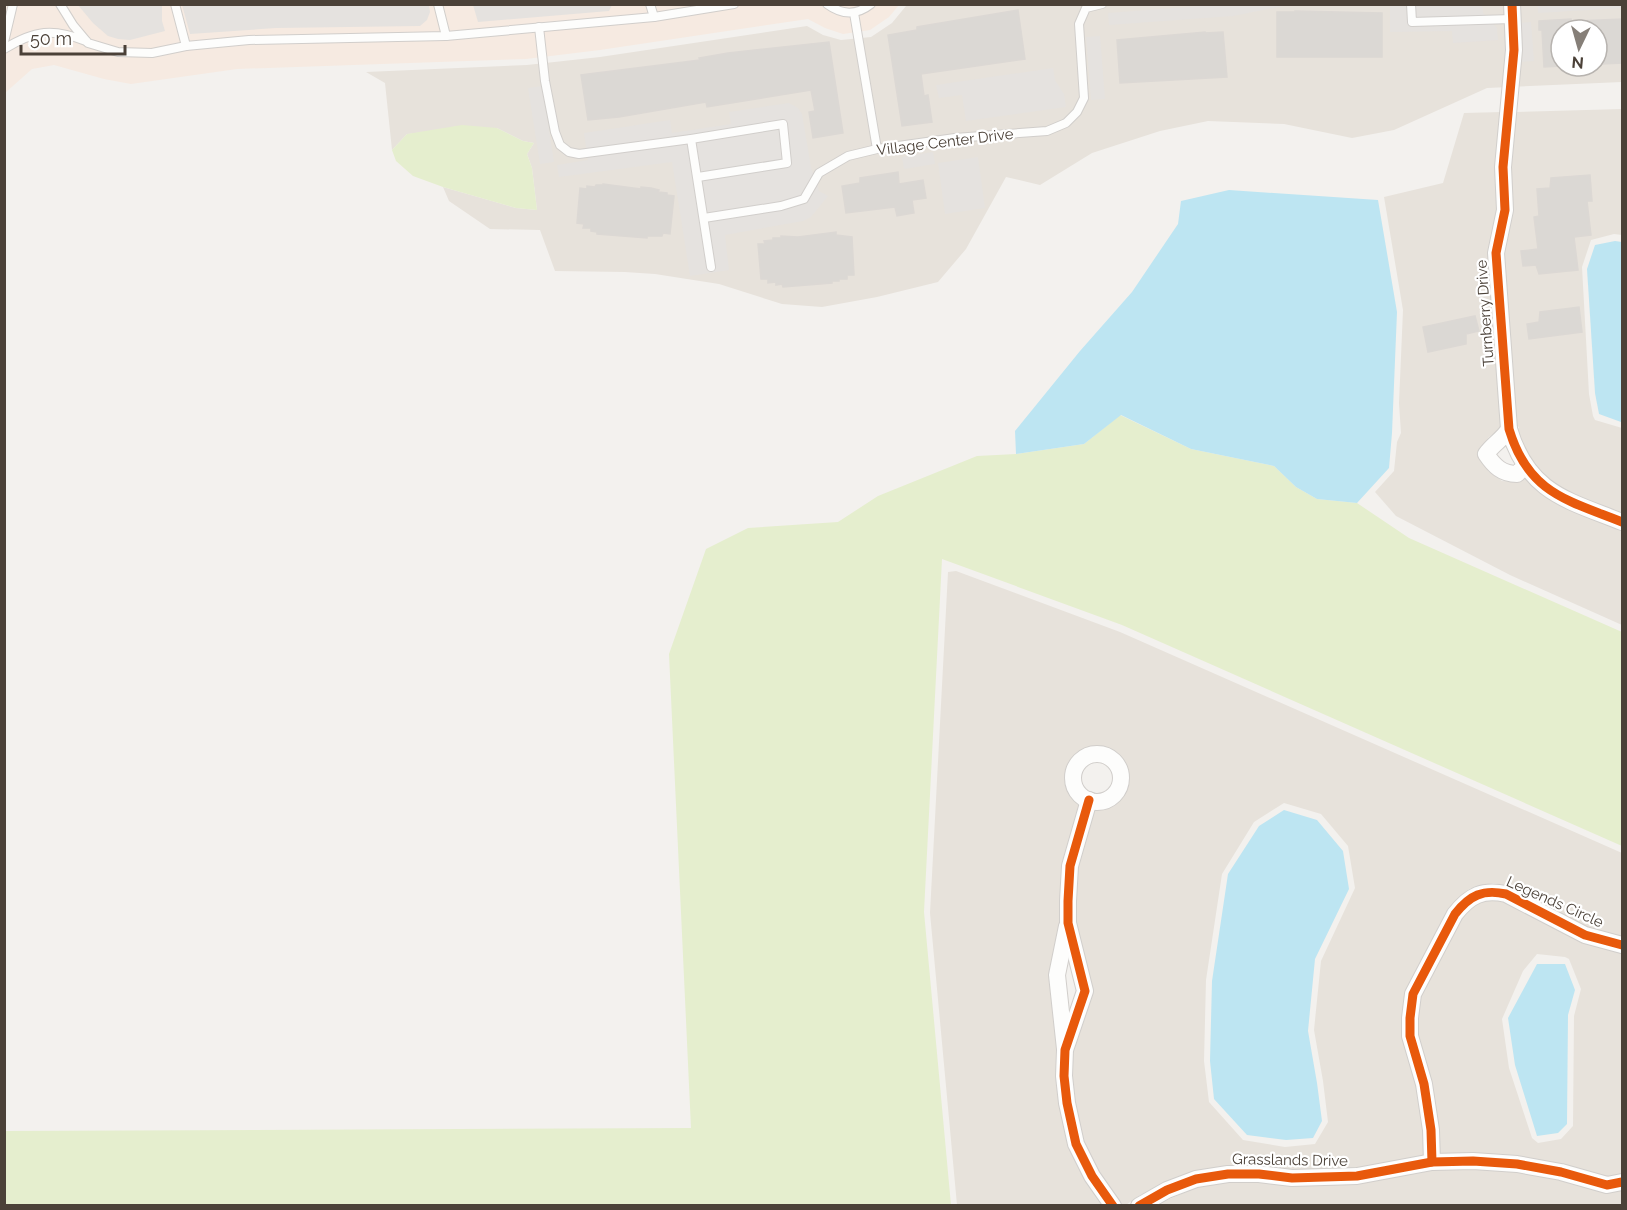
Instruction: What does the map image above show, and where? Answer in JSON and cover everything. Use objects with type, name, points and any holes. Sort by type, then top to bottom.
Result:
[{"type":"street","name":"Turnberry Drive","points":[[1512,12],[1512,71],[1503,167],[1505,210],[1496,253],[1509,429],[1514,447],[1525,466],[1548,490],[1623,522]]},
{"type":"street","points":[[1509,429],[1506,435],[1493,444],[1486,454],[1493,465],[1506,474],[1518,474],[1525,466]]},
{"type":"street","points":[[1089,800],[1078,831],[1070,866],[1068,923],[1057,975],[1065,1050],[1066,1103],[1076,1144],[1092,1176],[1113,1206]]},
{"type":"street","name":"Legends Circle","points":[[1432,1162],[1431,1130],[1424,1084],[1410,1036],[1413,994],[1455,914],[1464,903],[1481,893],[1493,891],[1506,894],[1585,935],[1623,945]]},
{"type":"street","points":[[1065,1050],[1085,991],[1068,923]]},
{"type":"street","name":"Grasslands Drive","points":[[1139,1206],[1167,1190],[1196,1179],[1228,1174],[1259,1174],[1292,1178],[1357,1176],[1432,1162],[1473,1161],[1517,1164],[1561,1172],[1607,1185],[1623,1182]]},
{"type":"lane","points":[[4,42],[13,4]]},
{"type":"lane","points":[[60,4],[88,43]]},
{"type":"lane","points":[[175,4],[186,46]]},
{"type":"lane","points":[[438,4],[446,36]]},
{"type":"lane","points":[[651,4],[654,17]]},
{"type":"lane","points":[[4,49],[17,41],[39,33],[65,33],[118,52],[152,53],[186,46],[249,40],[446,36],[654,17],[734,4]]},
{"type":"lane","points":[[827,4],[844,13],[854,13],[871,4]]},
{"type":"lane","name":"Village Center Drive","points":[[704,218],[781,206],[804,199],[819,173],[848,156],[939,137],[1047,132],[1066,123],[1077,112],[1084,98],[1079,24],[1086,8],[1102,4]]},
{"type":"lane","points":[[1412,4],[1412,22],[1512,12]]},
{"type":"lane","points":[[854,13],[877,149]]},
{"type":"lane","points":[[539,27],[555,132],[560,145],[569,152],[579,154],[783,124],[787,163],[698,177]]},
{"type":"lane","points":[[691,139],[711,267]]},
{"type":"shaded area","points":[[473,4],[612,5],[609,11],[478,22]]},
{"type":"shaded area","points":[[1225,4],[1289,5],[1233,16],[1109,25],[1108,13]]},
{"type":"shaded area","points":[[1622,4],[1622,8],[1538,13],[1538,5]]},
{"type":"shaded area","points":[[5,5],[899,5],[889,17],[870,30],[843,34],[808,19],[526,59],[237,69],[131,84],[54,65],[32,69],[5,93]]},
{"type":"shaded area","points":[[78,5],[162,5],[162,21],[165,31],[130,40],[118,39],[108,36]]},
{"type":"shaded area","points":[[182,5],[429,5],[430,12],[427,20],[420,26],[276,28],[190,34]]},
{"type":"shaded area","points":[[912,5],[1622,5],[1622,82],[1487,88],[1394,130],[1352,138],[1284,124],[1208,121],[1160,131],[1092,153],[1040,185],[1006,177],[966,249],[938,282],[877,297],[822,307],[782,304],[719,284],[655,274],[555,271],[540,230],[490,229],[449,201],[443,187],[516,208],[537,210],[532,168],[527,154],[534,143],[523,141],[497,128],[407,134],[392,150],[385,83],[366,72],[527,65],[600,57],[807,26],[823,35],[841,40],[871,37],[892,23],[906,6]]},
{"type":"shaded area","points":[[1390,5],[1482,5],[1483,13],[1497,28],[1498,40],[1453,43],[1452,31],[1390,32]]},
{"type":"shaded area","points":[[1531,22],[1534,61],[1520,62],[1518,23]]},
{"type":"shaded area","points":[[1100,36],[1105,99],[1091,100],[1086,37]]},
{"type":"shaded area","points":[[1053,68],[1055,80],[1064,94],[1066,107],[966,121],[962,95],[939,98],[936,85]]},
{"type":"shaded area","points":[[542,86],[554,162],[540,164],[528,88]]},
{"type":"shaded area","points":[[789,103],[798,108],[802,114],[811,167],[819,191],[828,196],[811,217],[803,221],[725,235],[729,270],[690,276],[672,162],[559,177],[557,165],[588,160],[584,133],[670,120],[672,133],[731,124],[729,112]]},
{"type":"shaded area","points":[[1622,109],[1622,235],[1614,234],[1591,240],[1582,267],[1589,394],[1593,416],[1595,420],[1622,428],[1622,514],[1552,483],[1531,462],[1517,431],[1519,427],[1515,425],[1503,254],[1516,112]]},
{"type":"shaded area","points":[[1502,112],[1498,209],[1502,428],[1489,437],[1480,449],[1480,459],[1489,472],[1502,481],[1517,482],[1525,478],[1544,496],[1558,504],[1622,531],[1622,625],[1510,575],[1396,516],[1375,492],[1394,471],[1397,442],[1401,433],[1399,403],[1403,310],[1384,197],[1443,183],[1464,113]]},
{"type":"shaded area","points":[[933,152],[935,164],[904,169],[902,157]]},
{"type":"shaded area","points":[[978,157],[985,208],[945,214],[938,163]]},
{"type":"shaded area","points":[[956,571],[1120,632],[1622,853],[1622,936],[1587,928],[1508,886],[1493,883],[1469,889],[1449,910],[1407,990],[1425,1155],[1357,1168],[1165,1183],[1140,1195],[1126,1205],[1122,1205],[1098,1171],[1083,1141],[1071,1076],[1072,1050],[1083,1023],[1092,988],[1075,922],[1077,867],[1093,809],[1105,808],[1117,802],[1127,787],[1128,773],[1121,757],[1113,750],[1094,746],[1084,749],[1070,763],[1067,773],[1068,787],[1072,796],[1080,804],[1063,864],[1061,917],[1050,975],[1058,1049],[1056,1054],[1058,1055],[1057,1077],[1104,1205],[957,1205],[930,913],[948,572]],"holes":[[[1284,803],[1321,814],[1348,846],[1355,888],[1321,961],[1314,1030],[1328,1122],[1315,1144],[1285,1147],[1243,1140],[1209,1102],[1204,1061],[1206,980],[1222,874],[1254,822]]]},
{"type":"shaded area","points":[[1493,899],[1504,902],[1582,943],[1622,953],[1622,1174],[1608,1177],[1439,1154],[1417,1034],[1420,997],[1461,918],[1474,904]],"holes":[[[1537,954],[1569,959],[1581,989],[1574,1016],[1573,1126],[1561,1139],[1538,1143],[1532,1138],[1509,1068],[1502,1019],[1523,971]]]},
{"type":"shaded area","points":[[1473,1169],[1516,1172],[1559,1180],[1605,1193],[1622,1190],[1622,1206],[1154,1206],[1197,1187],[1229,1182],[1259,1182],[1292,1186],[1359,1184],[1433,1170]]},
{"type":"green space","points":[[462,125],[497,128],[523,141],[534,143],[527,154],[532,168],[537,210],[516,208],[443,187],[413,176],[396,161],[392,150],[407,134]]},
{"type":"green space","points":[[1120,415],[1191,449],[1274,466],[1296,487],[1317,499],[1357,503],[1409,538],[1622,632],[1622,846],[1122,625],[942,559],[924,912],[951,1205],[5,1205],[4,1131],[691,1128],[669,654],[706,549],[748,528],[838,522],[878,496],[977,456],[1016,454],[1084,444]]},
{"type":"water","points":[[1229,190],[1378,200],[1397,312],[1389,468],[1357,503],[1317,499],[1296,487],[1274,466],[1191,449],[1121,415],[1084,444],[1016,454],[1015,431],[1132,292],[1178,224],[1181,201]]},
{"type":"water","points":[[1622,242],[1621,422],[1599,414],[1595,393],[1587,269],[1595,245]]},
{"type":"water","points":[[1284,810],[1317,820],[1343,851],[1349,889],[1315,959],[1308,1031],[1322,1121],[1313,1138],[1286,1140],[1247,1135],[1214,1099],[1210,1061],[1212,981],[1228,874],[1259,826]]},
{"type":"water","points":[[1537,964],[1565,964],[1575,990],[1568,1015],[1567,1124],[1558,1133],[1537,1136],[1515,1065],[1508,1018]]},
{"type":"building","points":[[1018,10],[1025,59],[921,74],[924,96],[928,95],[932,122],[902,126],[888,35],[917,30],[917,27]]},
{"type":"building","points":[[1277,12],[1382,13],[1382,57],[1277,57]]},
{"type":"building","points":[[1623,19],[1623,63],[1609,64],[1609,20]]},
{"type":"building","points":[[1549,20],[1549,67],[1544,67],[1542,30],[1539,30],[1539,21]]},
{"type":"building","points":[[1223,32],[1227,77],[1120,83],[1117,40]]},
{"type":"building","points":[[829,42],[843,133],[813,138],[809,112],[815,111],[811,90],[707,107],[706,102],[588,120],[581,75],[700,60],[699,58],[728,53]]},
{"type":"building","points":[[898,172],[899,184],[923,180],[926,198],[912,200],[914,213],[897,216],[895,207],[846,213],[842,186],[860,183],[860,178]]},
{"type":"building","points":[[1590,175],[1592,201],[1587,201],[1591,235],[1574,237],[1578,270],[1539,274],[1536,265],[1523,266],[1521,251],[1538,249],[1534,217],[1539,216],[1537,189],[1550,188],[1551,178]]},
{"type":"building","points":[[603,184],[641,189],[641,187],[651,188],[674,196],[670,234],[663,233],[662,236],[647,236],[647,238],[597,234],[591,231],[591,228],[583,228],[584,224],[577,223],[580,188],[587,189],[587,186],[595,187]]},
{"type":"building","points":[[836,232],[836,235],[852,237],[854,275],[847,275],[847,279],[839,279],[832,283],[783,287],[782,284],[776,285],[776,282],[768,283],[768,279],[761,279],[758,244],[765,244],[764,241],[781,238],[781,236],[798,237]]},
{"type":"building","points":[[1579,307],[1582,332],[1529,339],[1527,324],[1539,322],[1540,312]]},
{"type":"building","points":[[1475,316],[1479,331],[1466,334],[1466,344],[1428,352],[1423,327]]},
{"type":"cycle path","points":[[1512,4],[1514,50],[1503,167],[1505,210],[1496,253],[1509,429],[1517,450],[1539,481],[1567,500],[1622,522]]},
{"type":"cycle path","points":[[1089,800],[1070,866],[1068,901],[1068,923],[1085,991],[1065,1050],[1064,1076],[1076,1144],[1092,1176],[1113,1206]]},
{"type":"cycle path","points":[[1432,1162],[1431,1130],[1424,1084],[1410,1036],[1410,1018],[1413,994],[1455,914],[1461,907],[1472,898],[1484,893],[1506,894],[1585,935],[1622,945]]},
{"type":"cycle path","points":[[1139,1206],[1167,1190],[1196,1179],[1228,1174],[1259,1174],[1292,1178],[1357,1176],[1432,1162],[1473,1161],[1517,1164],[1561,1172],[1607,1185],[1622,1182]]}]
